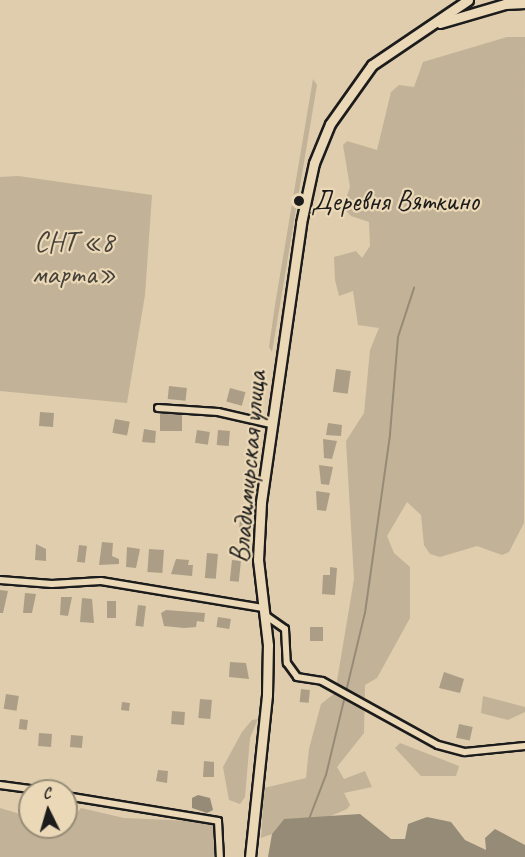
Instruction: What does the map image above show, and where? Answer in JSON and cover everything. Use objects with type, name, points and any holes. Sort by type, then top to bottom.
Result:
[{"type":"street","name":"Владимирская улица","points":[[250,857],[267,695],[268,645],[258,560],[270,424],[303,214],[314,163],[330,124],[372,65],[468,0]]},
{"type":"street","points":[[426,27],[505,4],[525,3]]},
{"type":"street","points":[[158,408],[218,412],[270,424]]},
{"type":"street","points":[[0,580],[52,584],[101,581],[264,611],[285,629],[287,663],[297,677],[322,681],[438,745],[465,752],[525,746]]},
{"type":"street","points":[[0,785],[18,787]]},
{"type":"street","points":[[78,798],[218,821],[220,857]]},
{"type":"green space","points":[[507,37],[525,37],[524,523],[509,552],[502,555],[477,546],[440,557],[430,554],[424,545],[421,515],[407,502],[387,536],[394,553],[410,567],[410,618],[377,678],[365,685],[364,733],[337,767],[344,779],[365,771],[372,787],[344,793],[350,805],[347,809],[326,818],[284,819],[272,834],[261,838],[264,788],[306,778],[309,749],[321,704],[335,693],[354,579],[346,441],[364,413],[370,350],[379,328],[358,325],[353,291],[339,296],[335,280],[334,257],[356,251],[362,258],[370,246],[369,222],[351,216],[343,207],[350,187],[343,145],[347,141],[377,150],[391,92],[399,85],[414,87],[423,62]]},
{"type":"green space","points":[[313,79],[317,85],[272,352],[269,347],[275,305]]},
{"type":"green space","name":"СНТ «8 марта»","points":[[18,176],[152,195],[145,295],[127,403],[0,391],[0,177]]},
{"type":"green space","points":[[483,696],[525,707],[525,712],[508,720],[481,713]]},
{"type":"green space","points":[[258,719],[250,738],[245,797],[240,804],[229,800],[223,767],[242,732],[252,720]]},
{"type":"green space","points":[[400,743],[459,766],[456,776],[421,776],[395,748]]},
{"type":"green space","points":[[0,808],[18,813],[18,839],[78,839],[78,812],[81,808],[124,818],[214,822],[215,857],[0,857]]},
{"type":"shaded area","points":[[198,795],[210,798],[213,810],[207,813],[192,808],[192,798]]},
{"type":"shaded area","points":[[360,814],[391,839],[405,839],[408,824],[427,817],[451,822],[465,840],[486,850],[485,838],[495,829],[525,845],[525,857],[268,857],[272,834],[284,819]]},
{"type":"building","points":[[336,369],[351,371],[348,394],[333,392]]},
{"type":"building","points":[[169,386],[187,388],[186,401],[168,399]]},
{"type":"building","points":[[230,388],[245,392],[242,406],[226,402]]},
{"type":"building","points":[[40,412],[54,413],[53,427],[39,426]]},
{"type":"building","points":[[160,414],[182,414],[182,431],[160,431]]},
{"type":"building","points":[[115,419],[130,422],[127,436],[112,433]]},
{"type":"building","points":[[328,423],[342,425],[341,436],[326,435]]},
{"type":"building","points":[[144,429],[156,431],[155,443],[142,442]]},
{"type":"building","points":[[197,430],[210,432],[208,445],[195,443]]},
{"type":"building","points":[[218,430],[230,431],[229,446],[217,445]]},
{"type":"building","points":[[323,439],[337,441],[332,459],[324,458]]},
{"type":"building","points":[[319,465],[333,467],[329,485],[321,484]]},
{"type":"building","points":[[316,491],[330,493],[326,511],[317,510]]},
{"type":"building","points":[[240,520],[250,521],[249,532],[239,531]]},
{"type":"building","points":[[102,542],[113,543],[112,556],[119,559],[119,564],[99,565]]},
{"type":"building","points":[[36,544],[46,549],[46,561],[35,560]]},
{"type":"building","points":[[79,545],[87,546],[85,563],[77,562]]},
{"type":"building","points":[[127,547],[140,549],[136,568],[126,567]]},
{"type":"building","points":[[149,549],[164,550],[162,573],[147,572]]},
{"type":"building","points":[[207,553],[218,554],[216,579],[205,578]]},
{"type":"building","points":[[176,559],[189,560],[188,565],[193,565],[192,576],[171,574]]},
{"type":"building","points":[[232,560],[241,561],[239,582],[230,581]]},
{"type":"building","points":[[330,567],[337,568],[335,595],[322,594],[323,575],[330,575]]},
{"type":"building","points":[[0,590],[8,591],[3,613],[0,613]]},
{"type":"building","points":[[25,593],[36,594],[32,613],[23,613]]},
{"type":"building","points":[[61,597],[72,597],[68,616],[60,615]]},
{"type":"building","points":[[82,598],[92,599],[94,623],[80,622]]},
{"type":"building","points":[[107,601],[116,601],[116,618],[107,618]]},
{"type":"building","points":[[138,605],[146,606],[143,627],[135,626]]},
{"type":"building","points":[[166,610],[205,613],[204,622],[197,621],[196,627],[164,626],[161,613]]},
{"type":"building","points":[[218,617],[231,619],[229,629],[216,627]]},
{"type":"building","points":[[310,627],[323,627],[323,641],[310,641]]},
{"type":"building","points":[[230,662],[246,663],[249,679],[229,677]]},
{"type":"building","points":[[444,672],[464,679],[460,693],[439,688]]},
{"type":"building","points":[[301,689],[310,690],[309,703],[300,702]]},
{"type":"building","points":[[6,694],[19,696],[16,711],[4,709]]},
{"type":"building","points":[[200,699],[212,700],[210,719],[198,718]]},
{"type":"building","points":[[122,702],[130,703],[129,711],[121,710]]},
{"type":"building","points":[[172,711],[185,712],[184,725],[171,724]]},
{"type":"building","points":[[20,719],[28,720],[27,730],[19,729]]},
{"type":"building","points":[[459,724],[473,727],[470,741],[456,738]]},
{"type":"building","points":[[39,733],[52,734],[51,747],[38,746]]},
{"type":"building","points":[[71,735],[83,736],[82,748],[70,747]]},
{"type":"building","points":[[204,761],[214,762],[214,777],[203,777]]},
{"type":"building","points":[[158,770],[168,771],[167,783],[156,781]]},
{"type":"waterway","points":[[309,819],[326,775],[365,613],[390,434],[398,337],[414,288]]},
{"type":"place","name":"Деревня Вяткино","points":[[299,201]]}]
